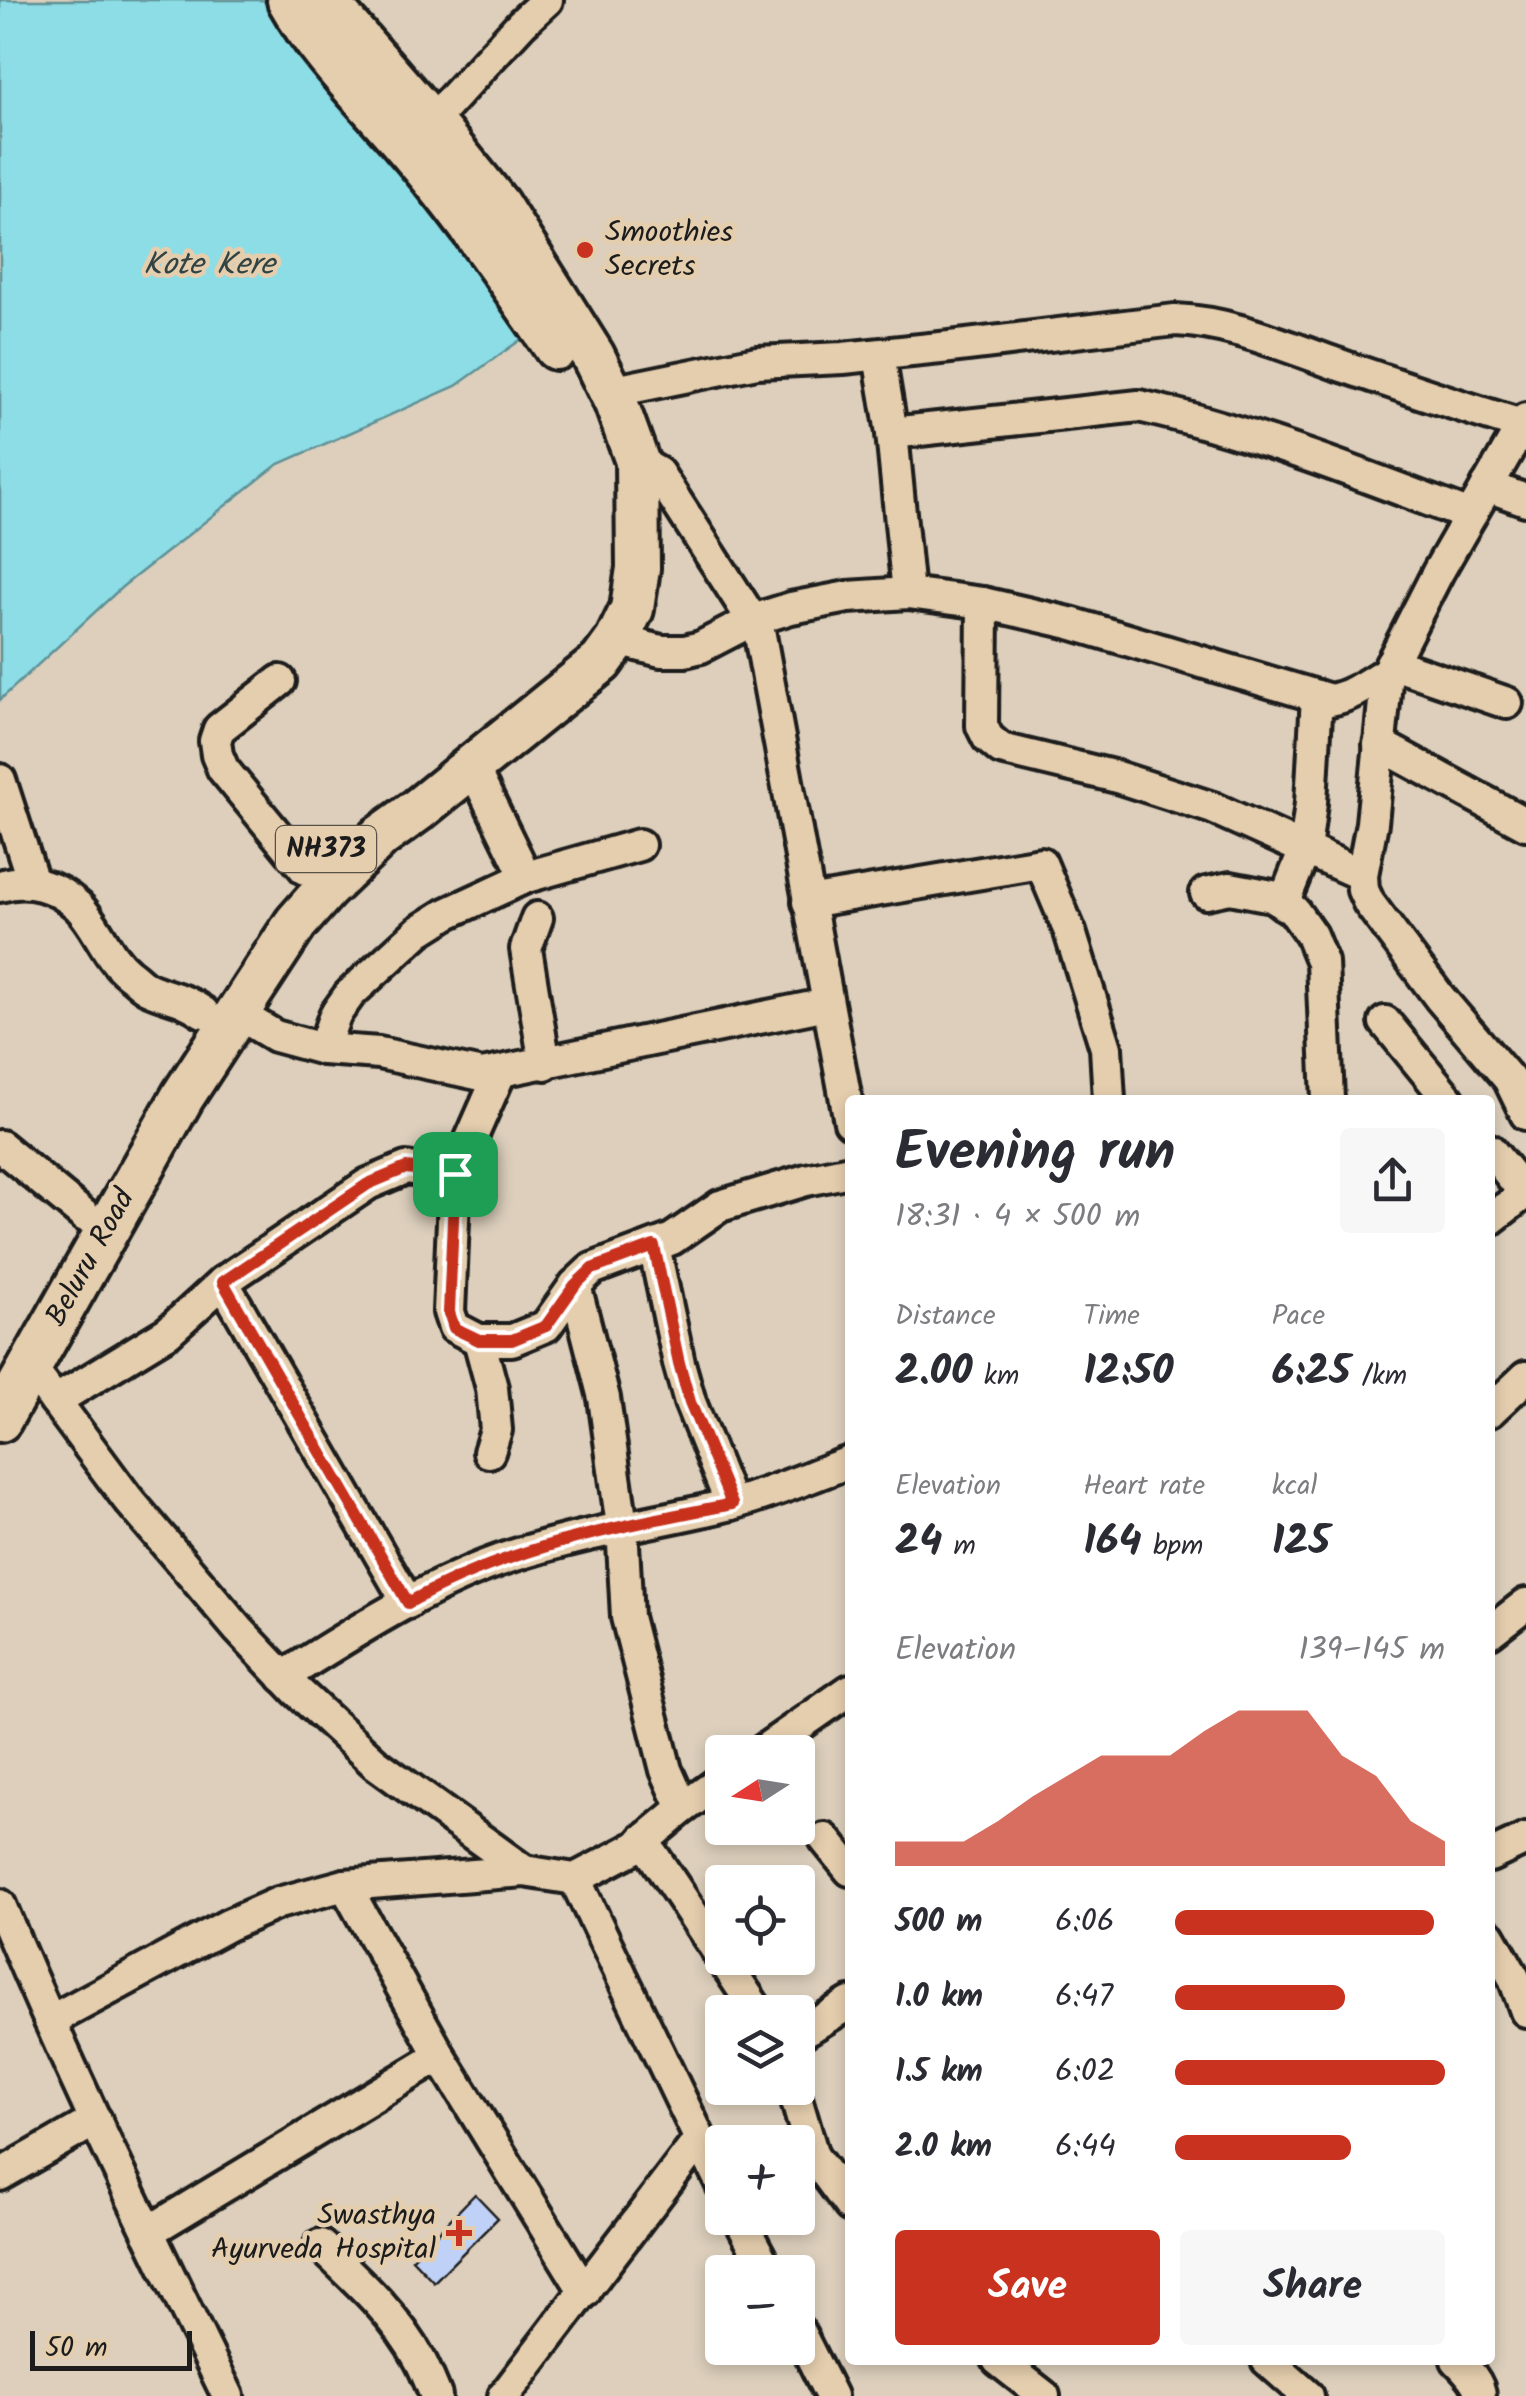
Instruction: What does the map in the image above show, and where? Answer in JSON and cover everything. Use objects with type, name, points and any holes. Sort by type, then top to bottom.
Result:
[{"type":"highway","name":"NH373","points":[[15,1369],[85,1216],[220,1013],[283,896],[305,868],[371,810],[570,650],[588,632],[609,586],[617,496],[608,440],[590,398],[471,226],[306,31],[289,0]]},
{"type":"highway","name":"NH373","points":[[220,1013],[326,889],[380,838],[602,662],[632,609],[638,568],[637,461],[593,356],[498,205],[334,12],[328,0]]},
{"type":"highway","name":"Beluru Road","points":[[0,1420],[15,1369],[183,1096],[220,1013]]},
{"type":"street","points":[[430,122],[547,0]]},
{"type":"street","points":[[610,392],[757,362],[880,354],[1175,320],[1204,321],[1248,333],[1446,402],[1524,422],[1438,572],[1389,668],[1372,823],[1362,875],[1369,903],[1440,998],[1509,1079],[1526,1114]]},
{"type":"street","points":[[880,354],[908,593]]},
{"type":"street","points":[[892,433],[1140,406],[1340,466],[1470,516]]},
{"type":"street","points":[[637,461],[658,473],[758,630],[845,1096]]},
{"type":"street","points":[[1487,486],[1526,500]]},
{"type":"street","points":[[617,640],[662,651],[685,651],[790,608],[848,597],[908,593],[983,603],[1070,623],[1330,700],[1342,698],[1389,668],[1507,703]]},
{"type":"street","points":[[983,603],[982,726],[1000,749],[1117,777],[1213,808],[1362,875]]},
{"type":"street","points":[[280,681],[219,729],[215,742],[223,769],[305,868]]},
{"type":"street","points":[[1283,904],[1305,850],[1317,696]]},
{"type":"street","points":[[1378,744],[1526,824]]},
{"type":"street","points":[[472,766],[526,878]]},
{"type":"street","points":[[0,780],[34,882]]},
{"type":"street","points":[[323,1048],[335,1016],[350,994],[419,931],[446,914],[526,878],[639,845]]},
{"type":"street","points":[[808,902],[1041,863],[1070,932],[1106,1048],[1109,1095]]},
{"type":"street","points":[[0,886],[34,882],[78,906],[102,944],[146,988],[275,1036],[482,1075],[827,1004]]},
{"type":"street","points":[[1206,893],[1230,888],[1272,896],[1294,911],[1311,935],[1322,962],[1328,1095]]},
{"type":"street","points":[[537,918],[526,949],[545,1064]]},
{"type":"street","points":[[1385,1022],[1445,1095]]},
{"type":"street","points":[[500,1073],[455,1174],[449,1312],[454,1328],[479,1340],[512,1340],[546,1326],[575,1285],[592,1269],[672,1239],[720,1206],[806,1180],[845,1173]]},
{"type":"street","points":[[0,1146],[85,1216]]},
{"type":"street","points":[[1495,1156],[1525,1192],[1495,1216]]},
{"type":"street","points":[[55,1401],[168,1332],[223,1282],[368,1184],[406,1168],[455,1174]]},
{"type":"street","points":[[654,1246],[690,1402],[732,1504]]},
{"type":"street","points":[[223,1282],[408,1603]]},
{"type":"street","points":[[575,1285],[604,1398],[622,1526],[627,1617],[666,1770],[683,1808]]},
{"type":"street","points":[[479,1340],[492,1388],[496,1430],[490,1452]]},
{"type":"street","points":[[15,1369],[55,1401],[127,1498],[283,1677],[375,1763],[524,1872]]},
{"type":"street","points":[[1495,1406],[1526,1377]]},
{"type":"street","points":[[283,1677],[439,1585],[511,1556],[622,1526],[732,1504],[845,1464]]},
{"type":"street","points":[[1495,1628],[1526,1604]]},
{"type":"street","points":[[786,1735],[845,1694]]},
{"type":"street","points":[[50,2022],[228,1925],[278,1903],[345,1885],[524,1872],[574,1880],[636,1847],[705,1792]]},
{"type":"street","points":[[824,1839],[845,1864]]},
{"type":"street","points":[[1495,1854],[1526,1839]]},
{"type":"street","points":[[643,1840],[747,1995]]},
{"type":"street","points":[[574,1880],[705,2152]]},
{"type":"street","points":[[345,1885],[440,2056],[586,2292]]},
{"type":"street","points":[[0,1905],[50,2022],[228,2396]]},
{"type":"street","points":[[1495,1945],[1514,1978],[1526,2011]]},
{"type":"street","points":[[815,2025],[845,2006]]},
{"type":"street","points":[[148,2232],[440,2056]]},
{"type":"street","points":[[798,2105],[814,2156],[845,2199]]},
{"type":"street","points":[[0,2175],[96,2120]]},
{"type":"street","points":[[504,2396],[699,2140]]},
{"type":"street","points":[[320,2245],[395,2324],[418,2357],[436,2396]]},
{"type":"street","points":[[815,2363],[832,2396]]},
{"type":"street","points":[[1004,2365],[1044,2396]]},
{"type":"street","points":[[1272,2365],[1308,2396]]},
{"type":"street","points":[[1462,2365],[1480,2389],[1480,2396]]},
{"type":"water","name":"Kote Kere","points":[[0,0],[263,0],[533,331],[456,386],[277,465],[122,587],[0,700]]},
{"type":"building","points":[[475,2194],[498,2218],[434,2282],[412,2259]]},
{"type":"place","name":"Smoothies Secrets","points":[[585,250]]},
{"type":"place","name":"Swasthya Ayurveda Hospital","points":[[459,2233]]},
{"type":"route","points":[[406,1168],[455,1174],[449,1312],[454,1328],[479,1340],[512,1340],[546,1326],[575,1285],[592,1269],[654,1246],[690,1402],[732,1504],[626,1525],[511,1556],[439,1585],[408,1603],[223,1282],[368,1184],[406,1168]]}]
